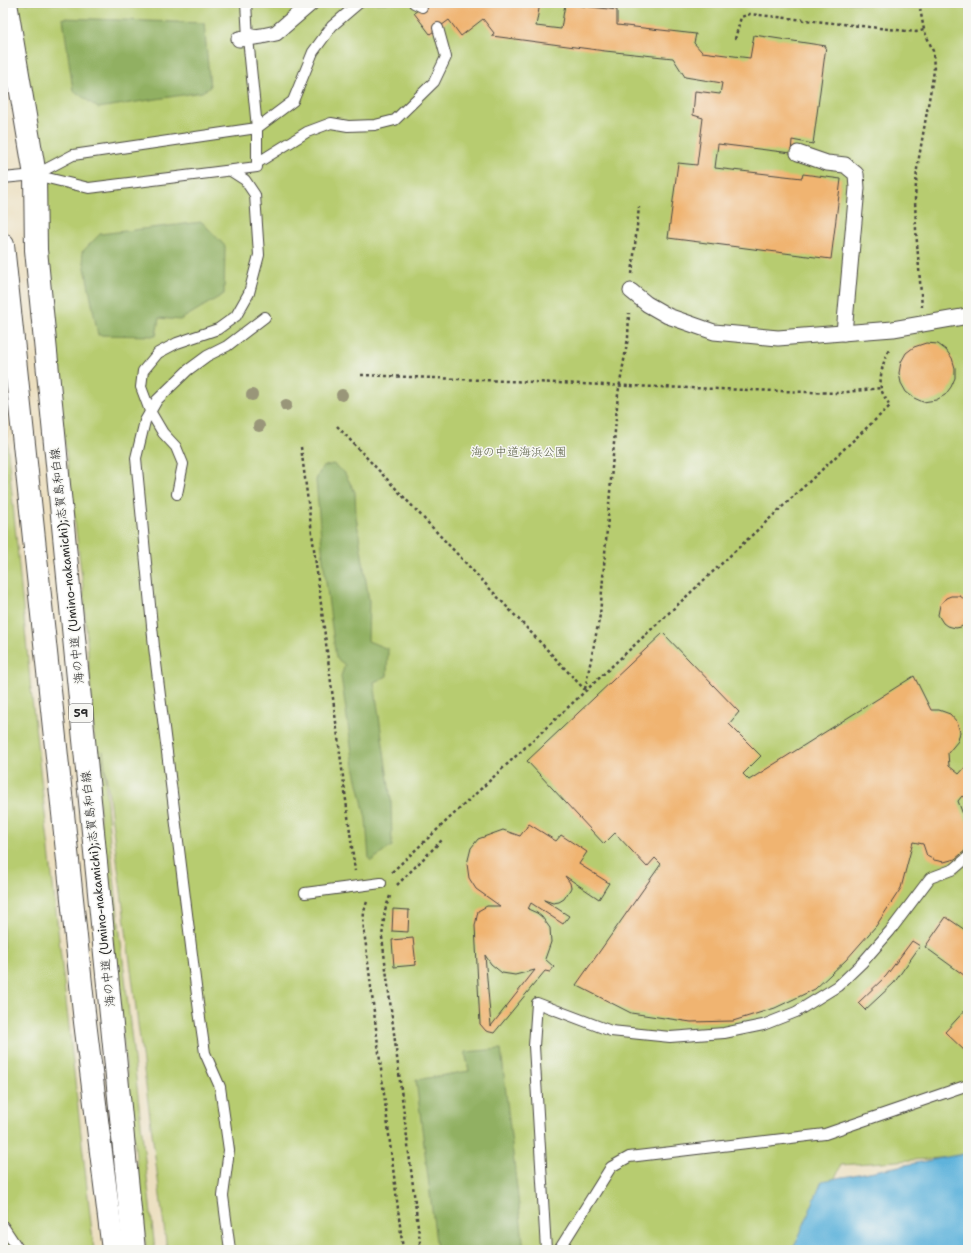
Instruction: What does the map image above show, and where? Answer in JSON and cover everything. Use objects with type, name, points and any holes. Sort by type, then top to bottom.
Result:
[{"type":"main road","name":"海の中道 (Umino-nakamichi);志賀島和白線","points":[[6,3],[35,175],[36,250],[134,1250]]},
{"type":"main road","name":"59","points":[[3,245],[84,1022],[113,1250]]},
{"type":"street","points":[[244,38],[276,33],[311,3]]},
{"type":"street","points":[[798,153],[827,163],[845,165],[856,174],[844,333]]},
{"type":"street","points":[[631,291],[647,304],[668,316],[714,332],[778,338],[844,333],[873,329],[892,329],[968,316]]},
{"type":"lane","points":[[246,3],[244,38],[256,128],[257,165]]},
{"type":"lane","points":[[35,175],[73,155],[256,128],[293,101],[312,52],[332,26],[359,3]]},
{"type":"lane","points":[[3,178],[35,175],[89,188],[231,171],[257,165],[307,132],[331,123],[348,126],[375,125],[395,120],[434,82],[446,57],[438,28]]},
{"type":"lane","points":[[177,494],[183,464],[176,448],[163,433],[150,411],[141,387],[143,371],[158,353],[177,343],[218,329],[236,316],[249,293],[259,255],[255,195],[246,180],[231,171]]},
{"type":"lane","points":[[230,1250],[223,1196],[229,1150],[220,1087],[205,1053],[199,1011],[153,640],[136,458],[145,421],[157,400],[188,370],[207,356],[228,346],[265,317]]},
{"type":"lane","points":[[546,1250],[534,1046],[537,1003],[611,1031],[670,1037],[724,1033],[763,1025],[796,1012],[838,986],[862,963],[890,931],[930,878],[954,869],[968,857]]},
{"type":"lane","points":[[306,893],[380,883]]},
{"type":"lane","points":[[559,1250],[611,1167],[629,1157],[826,1134],[968,1085]]},
{"type":"lane","points":[[3,1226],[19,1250]]},
{"type":"path","points":[[919,3],[924,30],[933,51],[934,71],[917,169],[915,199],[916,230],[924,323]]},
{"type":"path","points":[[735,39],[741,18],[750,14],[916,32],[924,30]]},
{"type":"path","points":[[585,690],[600,615],[618,394],[628,338],[639,207]]},
{"type":"path","points":[[403,1250],[363,918],[364,908],[370,896],[380,883],[890,406],[881,388],[886,355],[894,342]]},
{"type":"path","points":[[361,375],[838,393],[881,388]]},
{"type":"path","points":[[337,426],[585,690]]},
{"type":"path","points":[[300,448],[357,887]]},
{"type":"path","points":[[421,1250],[382,937],[385,910],[392,891],[442,840]]},
{"type":"green space","name":"海の中道海浜公園","points":[[9,3],[968,3],[968,1156],[841,1165],[801,1250],[167,1250],[103,751],[110,842],[155,1250],[146,1250],[102,843],[83,586]]},
{"type":"green space","points":[[63,18],[204,23],[210,87],[202,92],[98,108],[73,90]]},
{"type":"green space","points":[[202,222],[225,246],[224,294],[180,320],[159,318],[156,336],[98,335],[82,252],[100,234]]},
{"type":"green space","points":[[3,401],[30,681],[94,1250],[3,1250]]},
{"type":"green space","points":[[333,464],[344,472],[355,492],[356,516],[369,601],[368,641],[388,649],[387,676],[374,682],[391,800],[392,846],[371,861],[369,859],[366,819],[354,766],[341,676],[345,665],[336,658],[323,559],[316,480],[322,467]]},
{"type":"green space","points":[[501,1049],[524,1250],[437,1250],[416,1080],[469,1071],[465,1052]]},
{"type":"water","points":[[968,1153],[968,1250],[792,1250],[822,1181]]},
{"type":"building","points":[[427,3],[540,3],[536,26],[561,29],[565,4],[617,10],[617,25],[696,34],[694,43],[702,52],[750,58],[754,35],[826,46],[813,144],[792,140],[791,153],[718,144],[715,168],[802,178],[803,174],[841,179],[831,259],[668,238],[678,163],[697,165],[703,118],[693,115],[695,91],[720,94],[722,83],[685,77],[673,58],[605,51],[492,36],[494,33],[483,19],[461,36],[449,20],[430,34],[414,13]]},
{"type":"building","points":[[926,343],[938,344],[946,350],[952,358],[955,368],[955,378],[945,395],[936,400],[923,402],[906,392],[901,383],[899,373],[901,362],[906,353],[914,347]]},
{"type":"building","points":[[951,596],[960,596],[968,602],[968,621],[961,627],[956,628],[947,626],[938,615],[940,605],[946,598]]},
{"type":"building","points":[[663,633],[739,712],[729,724],[761,756],[743,774],[749,780],[914,676],[931,710],[939,710],[950,714],[957,722],[960,732],[958,741],[948,753],[949,766],[959,774],[968,764],[968,800],[962,796],[958,801],[968,823],[968,844],[966,850],[955,859],[944,862],[934,860],[927,856],[923,844],[913,842],[901,888],[876,926],[846,960],[815,989],[775,1008],[733,1021],[691,1022],[631,1013],[576,985],[661,864],[655,858],[647,867],[615,833],[604,844],[527,761]]},
{"type":"building","points":[[529,824],[556,841],[561,835],[587,852],[579,864],[609,883],[599,899],[565,876],[570,883],[571,888],[564,899],[553,903],[544,900],[569,916],[563,924],[531,903],[528,909],[542,917],[550,928],[551,942],[545,959],[554,967],[550,972],[545,971],[494,1033],[486,1031],[480,1024],[475,926],[478,911],[487,906],[500,906],[476,889],[469,878],[467,864],[471,848],[478,839],[503,830],[520,836]],"holes":[[[485,955],[491,964],[502,973],[515,975],[535,970],[491,1026]]]},
{"type":"building","points":[[393,909],[409,910],[408,932],[392,931]]},
{"type":"building","points":[[946,917],[968,932],[968,978],[925,947]]},
{"type":"building","points":[[413,938],[416,965],[394,967],[392,940]]},
{"type":"building","points":[[912,941],[920,946],[894,983],[865,1010],[858,1003],[886,976]]},
{"type":"building","points":[[968,1007],[968,1054],[945,1032]]}]
